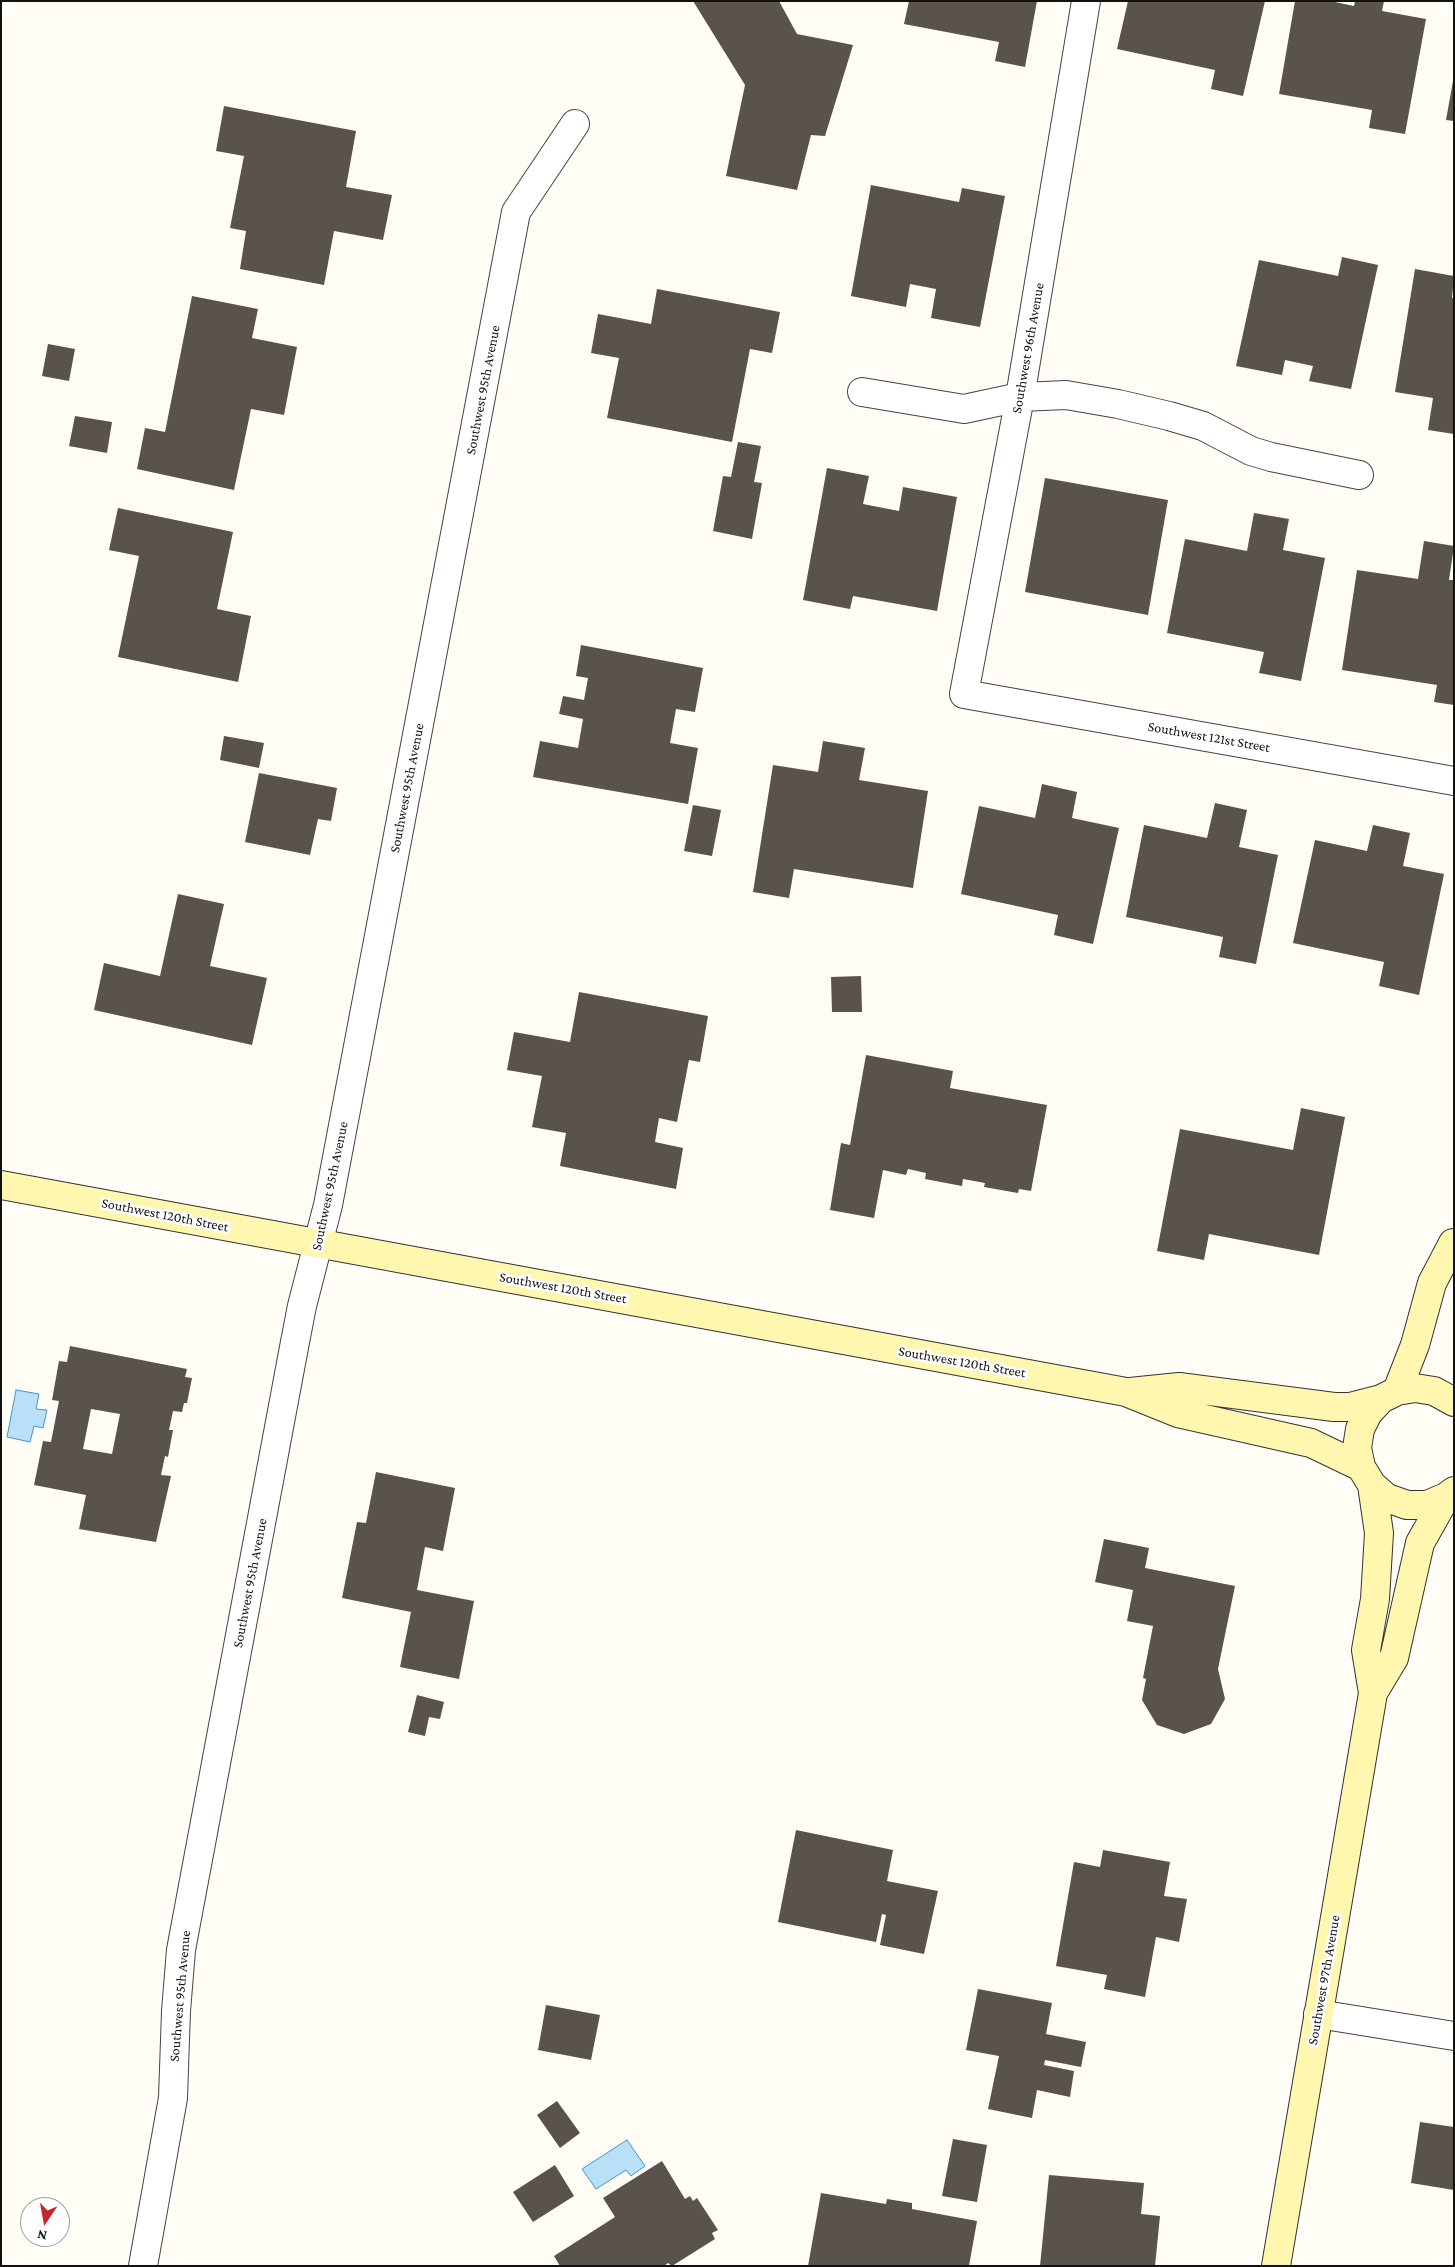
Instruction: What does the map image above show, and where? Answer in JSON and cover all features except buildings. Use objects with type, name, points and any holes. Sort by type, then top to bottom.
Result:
[{"type":"street","name":"Southwest 96th Avenue","points":[[964,694],[1020,397],[1086,1]]},
{"type":"street","name":"Southwest 95th Avenue","points":[[143,2266],[173,2098],[176,2011],[181,1950],[295,1342],[317,1244],[328,1205],[516,212],[575,124]]},
{"type":"street","points":[[862,392],[964,409],[1020,397],[1066,395],[1161,414],[1203,426],[1251,451],[1286,462],[1359,475]]},
{"type":"street","name":"Southwest 121st Street","points":[[964,694],[1454,781]]},
{"type":"street","name":"Southwest 120th Street","points":[[1,1185],[1126,1392],[1178,1413],[1310,1443],[1366,1476],[1387,1498],[1407,1505],[1427,1504],[1450,1494]]},
{"type":"street","points":[[1389,1395],[1415,1345],[1432,1283],[1453,1244]]},
{"type":"street","name":"Southwest 120th Street","points":[[1126,1392],[1179,1387],[1334,1408],[1350,1406],[1415,1388],[1434,1391],[1454,1402]]},
{"type":"street","name":"Southwest 97th Avenue","points":[[1276,2266],[1373,1694],[1366,1650],[1376,1599],[1379,1534],[1366,1476],[1357,1448],[1360,1429],[1368,1413],[1389,1395]]},
{"type":"street","name":"Southwest 97th Avenue","points":[[1373,1694],[1394,1658],[1420,1543],[1450,1494]]},
{"type":"street","points":[[1318,2014],[1454,2036]]},
{"type":"water","points":[[16,1390],[39,1394],[36,1409],[47,1410],[43,1428],[34,1426],[30,1442],[7,1437]]},
{"type":"water","points":[[627,2140],[645,2166],[631,2176],[626,2170],[596,2189],[582,2169]]}]
